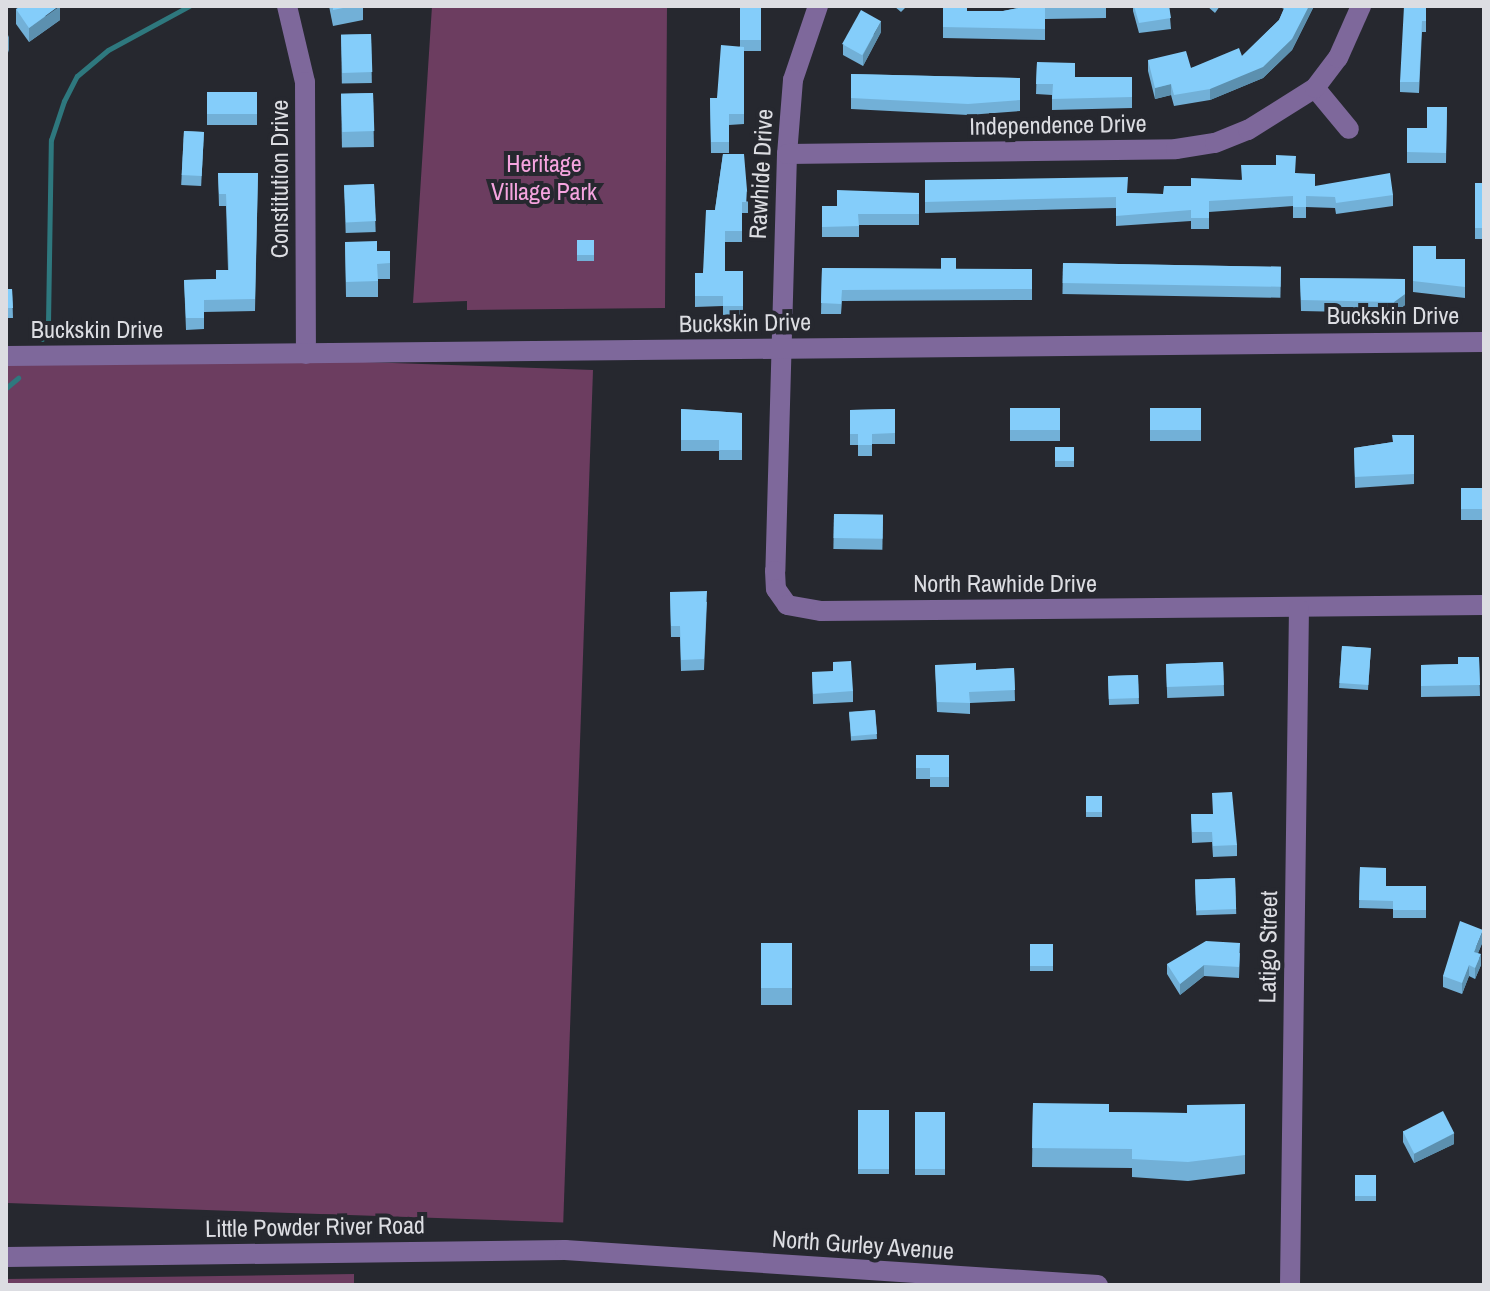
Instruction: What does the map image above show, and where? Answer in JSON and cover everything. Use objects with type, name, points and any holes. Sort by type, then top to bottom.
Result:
[{"type":"street","name":"Constitution Drive","points":[[287,6],[305,82],[306,354]]},
{"type":"street","name":"Rawhide Drive","points":[[780,349],[787,154],[793,80],[818,6]]},
{"type":"street","name":"Independence Drive","points":[[787,154],[1176,149],[1248,130],[1315,88],[1338,58],[1361,6]]},
{"type":"street","points":[[1315,88],[1349,129]]},
{"type":"street","name":"Buckskin Drive","points":[[6,356],[1484,342]]},
{"type":"street","name":"North Rawhide Drive","points":[[780,349],[775,571],[776,589],[787,605],[821,611],[1484,605]]},
{"type":"street","name":"Latigo Street","points":[[1290,1285],[1299,609]]},
{"type":"street","name":"Little Powder River Road","points":[[6,1257],[626,1252]]},
{"type":"street","name":"North Gurley Avenue","points":[[626,1252],[1098,1285]]},
{"type":"green space","name":"Heritage Village Park","points":[[432,6],[667,6],[665,308],[467,310],[467,301],[413,303]]},
{"type":"green space","points":[[6,350],[593,370],[563,1222],[6,1203]]},
{"type":"green space","points":[[354,1274],[354,1285],[6,1285],[6,1279]]},
{"type":"building","points":[[21,6],[59,6],[29,28],[16,9]]},
{"type":"building","points":[[740,6],[761,6],[761,40],[740,40]]},
{"type":"building","points":[[943,6],[967,6],[967,11],[1003,11],[1029,6],[1106,7],[1045,8],[1045,29],[943,27]]},
{"type":"building","points":[[1134,6],[1169,6],[1171,18],[1139,23]]},
{"type":"building","points":[[1285,6],[1309,6],[1292,39],[1263,67],[1210,89],[1174,95],[1171,84],[1155,88],[1148,60],[1186,51],[1191,68],[1239,48],[1242,56],[1279,20]]},
{"type":"building","points":[[1404,6],[1426,6],[1426,21],[1422,21],[1419,82],[1400,82]]},
{"type":"building","points":[[861,10],[881,21],[862,55],[842,44]]},
{"type":"building","points":[[371,34],[372,72],[342,73],[341,35]]},
{"type":"building","points":[[721,45],[744,47],[744,114],[729,114],[729,142],[711,142],[710,98],[717,98]]},
{"type":"building","points":[[1037,62],[1075,63],[1075,77],[1132,77],[1132,97],[1052,99],[1053,84],[1036,84]]},
{"type":"building","points":[[851,74],[1020,78],[1020,100],[968,104],[851,98]]},
{"type":"building","points":[[207,92],[257,92],[257,114],[207,114]]},
{"type":"building","points":[[373,93],[374,131],[342,132],[341,94]]},
{"type":"building","points":[[1427,107],[1447,107],[1446,153],[1407,152],[1407,128],[1427,128]]},
{"type":"building","points":[[184,131],[204,132],[202,176],[182,175]]},
{"type":"building","points":[[723,154],[744,154],[748,202],[742,202],[742,231],[725,231],[725,271],[743,271],[743,306],[723,306],[723,296],[695,296],[695,273],[703,273],[706,210],[715,210]]},
{"type":"building","points":[[1276,155],[1296,156],[1295,173],[1315,174],[1315,186],[1390,173],[1393,195],[1336,203],[1335,197],[1306,196],[1306,207],[1293,207],[1293,196],[1209,201],[1209,218],[1191,218],[1191,210],[1116,216],[1116,197],[925,202],[925,180],[1128,177],[1127,193],[1163,194],[1164,186],[1191,186],[1191,178],[1242,180],[1241,165],[1276,165]]},
{"type":"building","points":[[218,173],[258,173],[255,299],[204,300],[204,318],[186,318],[184,280],[216,279],[216,270],[229,270],[226,194],[219,194]]},
{"type":"building","points":[[1475,183],[1484,183],[1484,228],[1475,228]]},
{"type":"building","points":[[374,184],[376,221],[346,223],[344,186]]},
{"type":"building","points":[[837,190],[919,193],[919,214],[858,214],[859,226],[822,227],[822,206],[837,206]]},
{"type":"building","points":[[577,240],[594,240],[594,255],[577,255]]},
{"type":"building","points":[[377,241],[377,251],[390,251],[390,263],[377,264],[378,281],[346,282],[345,242]]},
{"type":"building","points":[[1413,246],[1436,246],[1436,259],[1465,259],[1465,287],[1413,281]]},
{"type":"building","points":[[941,258],[956,258],[956,269],[1032,269],[1032,289],[842,290],[841,304],[821,303],[822,268],[941,269]]},
{"type":"building","points":[[1063,263],[1281,267],[1281,287],[1063,283]]},
{"type":"building","points":[[1300,278],[1405,279],[1405,294],[1394,302],[1301,300]]},
{"type":"building","points":[[6,289],[12,289],[13,308],[6,308]]},
{"type":"building","points":[[1010,408],[1060,408],[1060,430],[1010,430]]},
{"type":"building","points":[[1150,408],[1201,408],[1201,430],[1150,430]]},
{"type":"building","points":[[681,409],[742,413],[742,450],[719,450],[719,440],[681,440]]},
{"type":"building","points":[[895,409],[895,433],[872,434],[872,445],[858,445],[858,434],[850,434],[850,410]]},
{"type":"building","points":[[1392,435],[1414,435],[1414,474],[1355,477],[1354,448],[1393,442]]},
{"type":"building","points":[[1055,447],[1074,447],[1074,461],[1055,461]]},
{"type":"building","points":[[1461,488],[1482,488],[1482,509],[1461,509]]},
{"type":"building","points":[[834,514],[883,515],[883,539],[834,538]]},
{"type":"building","points":[[707,591],[704,659],[681,660],[680,626],[671,626],[670,592]]},
{"type":"building","points":[[1342,646],[1371,648],[1368,685],[1339,683]]},
{"type":"building","points":[[1458,657],[1479,657],[1480,685],[1421,686],[1421,665],[1458,664]]},
{"type":"building","points":[[851,661],[853,691],[813,694],[812,672],[833,671],[833,662]]},
{"type":"building","points":[[1223,662],[1224,685],[1167,687],[1166,664]]},
{"type":"building","points":[[976,663],[976,670],[1014,668],[1015,690],[969,692],[970,703],[937,702],[935,665]]},
{"type":"building","points":[[1138,675],[1139,698],[1109,699],[1108,676]]},
{"type":"building","points":[[875,710],[877,734],[851,736],[849,712]]},
{"type":"building","points":[[916,755],[949,755],[949,777],[930,777],[930,768],[916,768]]},
{"type":"building","points":[[1232,792],[1237,845],[1213,846],[1212,832],[1192,832],[1191,814],[1213,814],[1212,793]]},
{"type":"building","points":[[1086,796],[1102,796],[1102,812],[1086,812]]},
{"type":"building","points":[[1360,867],[1386,868],[1386,886],[1426,886],[1426,910],[1393,910],[1393,901],[1359,900]]},
{"type":"building","points":[[1235,878],[1236,909],[1196,910],[1195,879]]},
{"type":"building","points":[[1460,921],[1483,930],[1474,952],[1481,954],[1475,968],[1469,965],[1462,983],[1443,976]]},
{"type":"building","points":[[1206,941],[1240,943],[1239,967],[1204,965],[1180,984],[1167,964]]},
{"type":"building","points":[[761,943],[792,943],[792,988],[761,988]]},
{"type":"building","points":[[1030,944],[1053,944],[1053,966],[1030,966]]},
{"type":"building","points":[[1033,1103],[1109,1104],[1109,1112],[1187,1113],[1187,1105],[1245,1104],[1245,1155],[1188,1162],[1132,1159],[1132,1149],[1032,1148]]},
{"type":"building","points":[[858,1110],[889,1110],[889,1169],[858,1169]]},
{"type":"building","points":[[1443,1111],[1454,1133],[1414,1154],[1403,1131]]},
{"type":"building","points":[[915,1112],[945,1112],[945,1169],[915,1169]]},
{"type":"building","points":[[1355,1175],[1376,1175],[1376,1196],[1355,1196]]},
{"type":"waterway","points":[[42,339],[48,323],[51,140],[64,101],[77,76],[108,50],[189,6]]},
{"type":"waterway","points":[[6,388],[18,378]]}]
